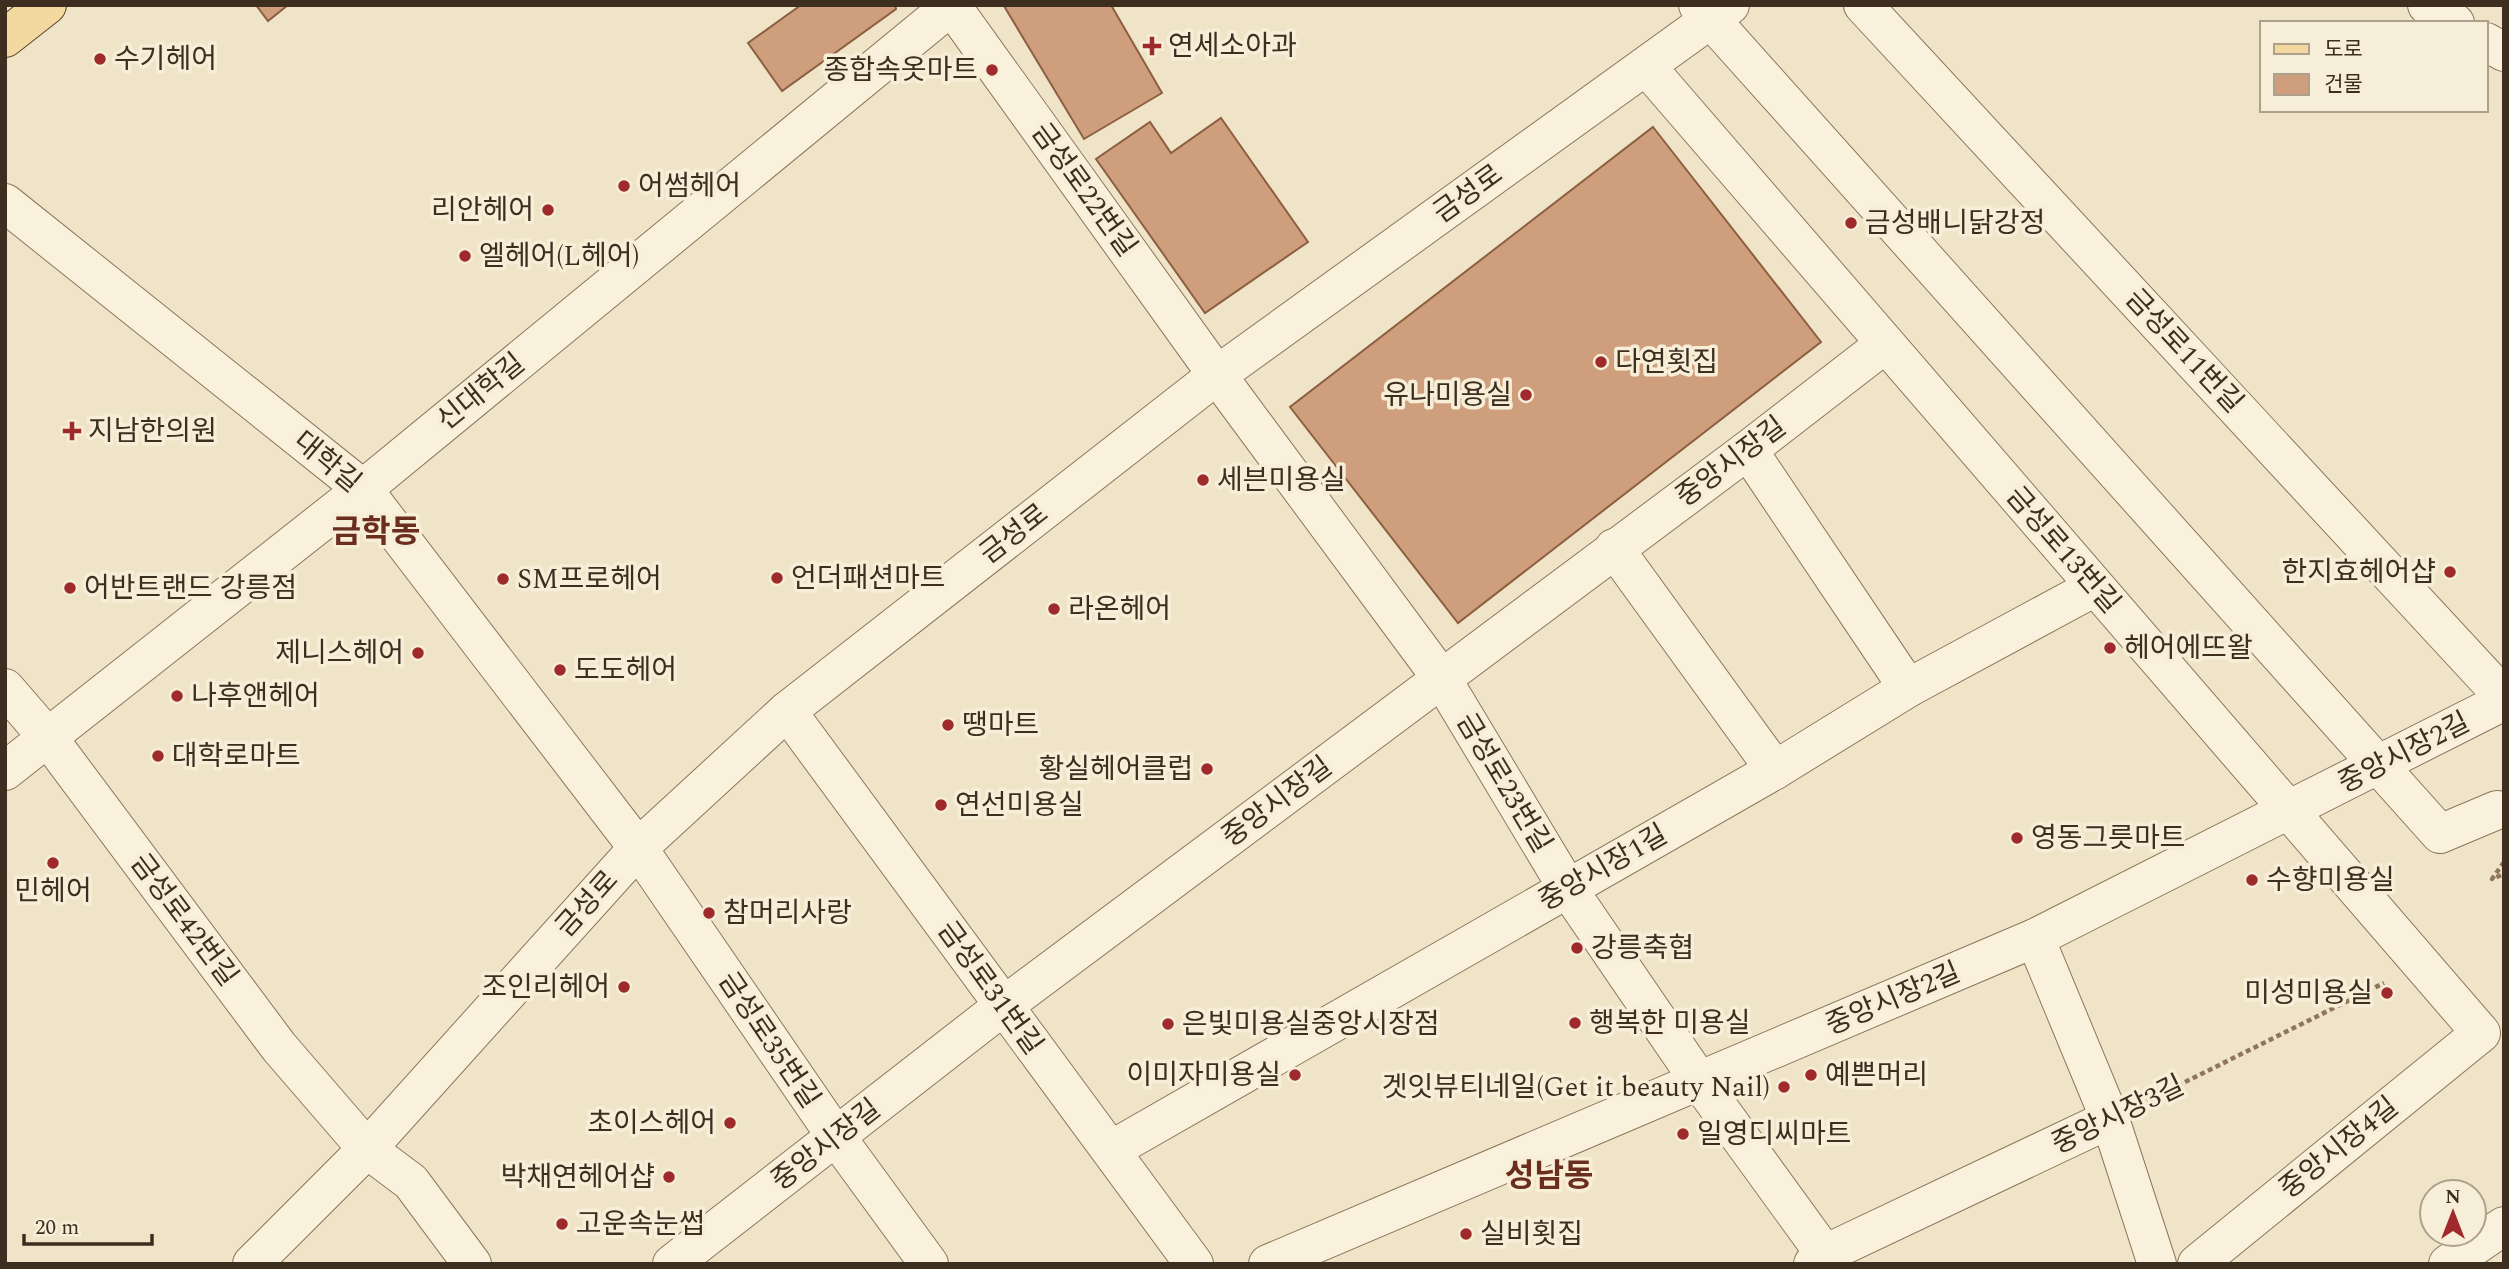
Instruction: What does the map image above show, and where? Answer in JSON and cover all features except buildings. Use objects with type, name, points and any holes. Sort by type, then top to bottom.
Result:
[{"type":"main road","points":[[5,38],[47,5]]},
{"type":"street","name":"금성로11번길","points":[[1863,5],[2504,699]]},
{"type":"street","points":[[2427,5],[2452,21]]},
{"type":"street","name":"금성로22번길","points":[[951,6],[1217,375]]},
{"type":"street","name":"신대학길","points":[[5,771],[363,489],[951,6]]},
{"type":"street","points":[[1713,10],[2440,834],[2497,810]]},
{"type":"street","name":"금성로","points":[[253,1264],[367,1149],[638,848],[787,711],[1217,375],[1646,66],[1713,10]]},
{"type":"street","points":[[2488,43],[2504,52]]},
{"type":"street","name":"금성로13번길","points":[[1646,66],[2481,1033]]},
{"type":"street","name":"대학길","points":[[5,203],[363,489],[638,848]]},
{"type":"street","name":"중앙시장길","points":[[672,1264],[1002,1007],[1748,450],[1885,344]]},
{"type":"street","name":"금성로23번길","points":[[1217,375],[1443,679],[1568,889],[1824,1261]]},
{"type":"street","points":[[1748,450],[1908,688]]},
{"type":"street","points":[[1614,548],[1775,770]]},
{"type":"street","name":"중앙시장1길","points":[[1111,1150],[1775,770],[1908,688],[2095,587]]},
{"type":"street","name":"금성로42번길","points":[[5,688],[49,739],[279,1047],[367,1149],[411,1182],[472,1264]]},
{"type":"street","name":"중앙시장2길","points":[[1268,1264],[2035,938],[2290,812],[2504,699]]},
{"type":"street","name":"금성로31번길","points":[[787,711],[1002,1007],[1194,1264]]},
{"type":"street","name":"금성로35번길","points":[[638,848],[837,1138],[929,1264]]},
{"type":"street","points":[[2035,938],[2110,1119],[2157,1264]]},
{"type":"street","name":"중앙시장4길","points":[[2197,1264],[2481,1033]]},
{"type":"street","name":"중앙시장3길","points":[[1824,1261],[2110,1119]]},
{"type":"street","points":[[2448,1264],[2504,1226]]},
{"type":"path","points":[[2504,862],[2492,879],[2504,874]]},
{"type":"path","name":"중앙시장3길","points":[[2110,1119],[2422,964]]},
{"type":"place","name":"연세소아과","points":[[1152,46]]},
{"type":"place","name":"수기헤어","points":[[100,59]]},
{"type":"place","name":"종합속옷마트","points":[[992,70]]},
{"type":"place","name":"어썸헤어","points":[[624,186]]},
{"type":"place","name":"리안헤어","points":[[548,210]]},
{"type":"place","name":"금성배니닭강정","points":[[1851,223]]},
{"type":"place","name":"엘헤어(L헤어)","points":[[465,256]]},
{"type":"place","name":"다연횟집","points":[[1601,362]]},
{"type":"place","name":"유나미용실","points":[[1526,395]]},
{"type":"place","name":"지남한의원","points":[[72,431]]},
{"type":"place","name":"세븐미용실","points":[[1203,480]]},
{"type":"place","name":"한지효헤어샵","points":[[2450,572]]},
{"type":"place","name":"언더패션마트","points":[[777,578]]},
{"type":"place","name":"SM프로헤어","points":[[503,579]]},
{"type":"place","name":"어반트랜드 강릉점","points":[[70,588]]},
{"type":"place","name":"라온헤어","points":[[1054,609]]},
{"type":"place","name":"헤어에뜨왈","points":[[2110,648]]},
{"type":"place","name":"제니스헤어","points":[[418,653]]},
{"type":"place","name":"도도헤어","points":[[560,670]]},
{"type":"place","name":"나후앤헤어","points":[[177,696]]},
{"type":"place","name":"땡마트","points":[[948,725]]},
{"type":"place","name":"대학로마트","points":[[158,756]]},
{"type":"place","name":"황실헤어클럽","points":[[1207,769]]},
{"type":"place","name":"연선미용실","points":[[941,805]]},
{"type":"place","name":"영동그릇마트","points":[[2017,838]]},
{"type":"place","name":"민헤어","points":[[53,863]]},
{"type":"place","name":"수향미용실","points":[[2252,880]]},
{"type":"place","name":"참머리사랑","points":[[709,913]]},
{"type":"place","name":"강릉축협","points":[[1577,948]]},
{"type":"place","name":"조인리헤어","points":[[624,987]]},
{"type":"place","name":"미성미용실","points":[[2387,993]]},
{"type":"place","name":"행복한 미용실","points":[[1575,1023]]},
{"type":"place","name":"은빛미용실중앙시장점","points":[[1168,1024]]},
{"type":"place","name":"이미자미용실","points":[[1295,1075]]},
{"type":"place","name":"예쁜머리","points":[[1811,1075]]},
{"type":"place","name":"겟잇뷰티네일(Get it beauty Nail)","points":[[1784,1087]]},
{"type":"place","name":"초이스헤어","points":[[730,1123]]},
{"type":"place","name":"일영디씨마트","points":[[1683,1134]]},
{"type":"place","name":"박채연헤어샵","points":[[669,1177]]},
{"type":"place","name":"고운속눈썹","points":[[562,1224]]},
{"type":"place","name":"실비횟집","points":[[1466,1234]]},
{"type":"district","name":"금학동","points":[[376,532]]},
{"type":"district","name":"성남동","points":[[1549,1176]]}]
